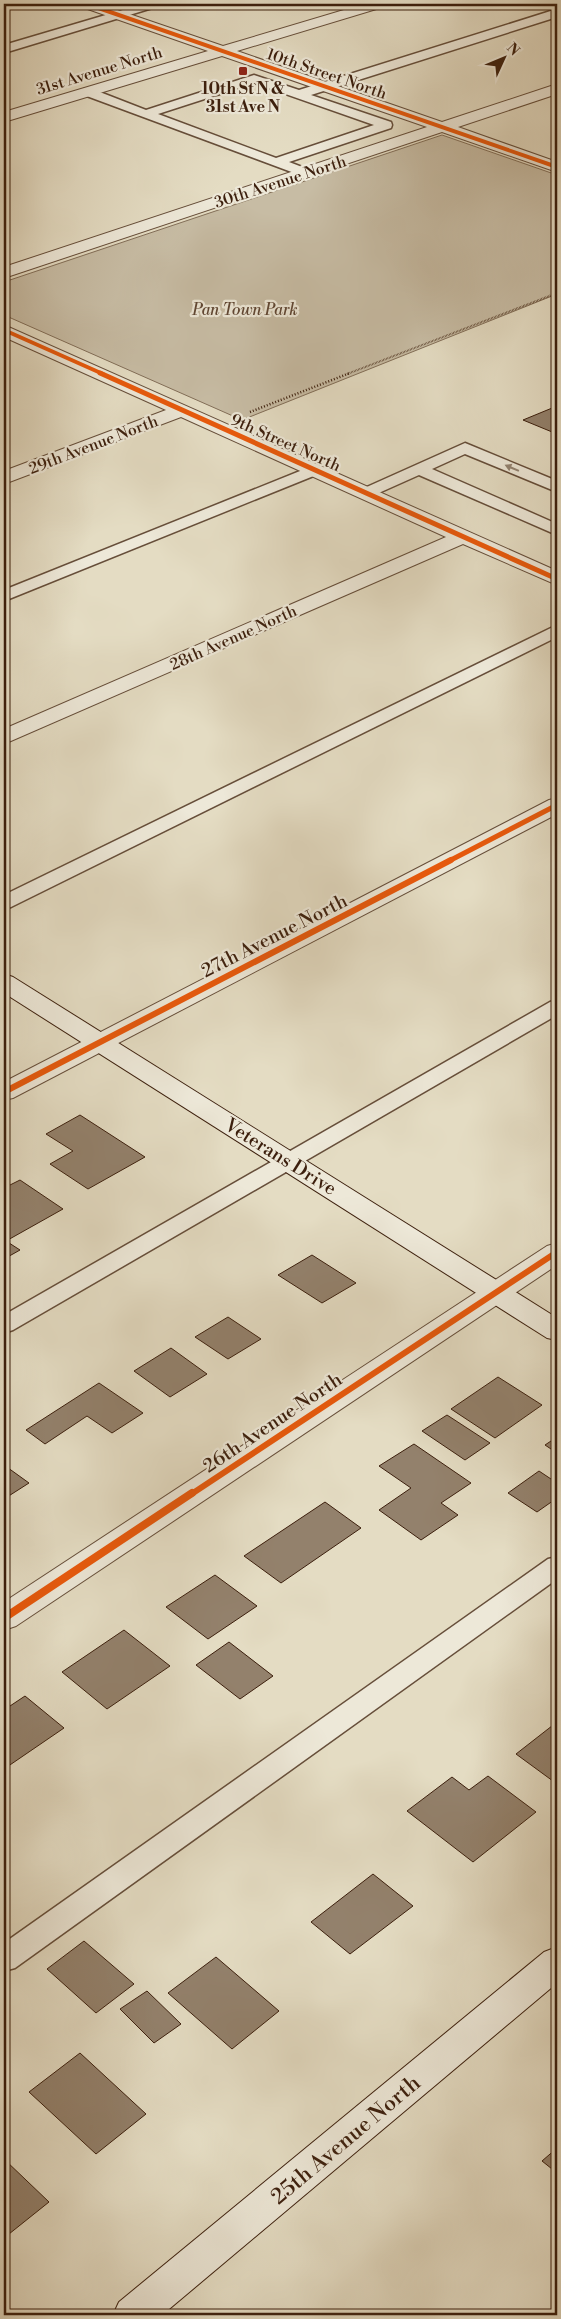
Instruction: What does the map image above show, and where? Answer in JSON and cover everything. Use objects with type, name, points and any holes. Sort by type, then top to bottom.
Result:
[{"type":"street","name":"10th Street North","points":[[87,4],[557,167]]},
{"type":"street","name":"31st Avenue North","points":[[4,117],[378,4]]},
{"type":"street","name":"30th Avenue North","points":[[4,273],[557,89]]},
{"type":"street","name":"9th Street North","points":[[4,330],[557,579]]},
{"type":"street","name":"29th Avenue North","points":[[4,478],[182,410]]},
{"type":"street","name":"28th Avenue North","points":[[4,738],[462,537]]},
{"type":"street","name":"27th Avenue North","points":[[4,1092],[557,805]]},
{"type":"street","name":"Veterans Drive","points":[[4,982],[557,1331]]},
{"type":"street","name":"26th Avenue North","points":[[4,1618],[557,1252]]},
{"type":"street","name":"25th Avenue North","points":[[133,2315],[557,1962]]},
{"type":"lane","points":[[4,48],[155,4]]},
{"type":"lane","points":[[298,95],[557,13]]},
{"type":"lane","points":[[146,114],[254,79],[386,125],[277,162]]},
{"type":"lane","points":[[88,92],[305,172]]},
{"type":"lane","points":[[366,493],[465,448],[557,487]]},
{"type":"lane","points":[[419,469],[557,530]]},
{"type":"lane","points":[[4,596],[315,470]]},
{"type":"lane","points":[[4,903],[557,630]]},
{"type":"lane","points":[[4,1325],[557,1006]]},
{"type":"lane","points":[[4,1959],[557,1566]]},
{"type":"path","points":[[248,413],[557,293]]},
{"type":"green space","name":"Pan Town Park","points":[[442,135],[557,175],[557,294],[242,420],[4,315],[4,282]]},
{"type":"building","points":[[557,406],[557,434],[523,420]]},
{"type":"building","points":[[80,1115],[145,1157],[88,1189],[50,1164],[73,1151],[46,1134]]},
{"type":"building","points":[[20,1180],[63,1209],[6,1241],[20,1250],[4,1259],[4,1188]]},
{"type":"building","points":[[312,1255],[356,1283],[322,1303],[278,1275]]},
{"type":"building","points":[[228,1317],[261,1339],[228,1359],[195,1337]]},
{"type":"building","points":[[171,1348],[207,1374],[170,1397],[134,1371]]},
{"type":"building","points":[[498,1377],[542,1405],[495,1438],[451,1409]]},
{"type":"building","points":[[99,1383],[143,1413],[112,1433],[87,1416],[45,1444],[26,1430]]},
{"type":"building","points":[[447,1415],[490,1443],[465,1460],[422,1431]]},
{"type":"building","points":[[557,1437],[557,1453],[545,1445]]},
{"type":"building","points":[[414,1444],[471,1483],[441,1503],[458,1515],[421,1540],[379,1510],[411,1488],[379,1466]]},
{"type":"building","points":[[4,1465],[29,1483],[4,1499]]},
{"type":"building","points":[[539,1471],[557,1483],[557,1498],[537,1512],[508,1493]]},
{"type":"building","points":[[325,1502],[361,1528],[281,1583],[244,1556]]},
{"type":"building","points":[[215,1575],[257,1606],[208,1639],[166,1607]]},
{"type":"building","points":[[124,1630],[170,1666],[107,1709],[62,1672]]},
{"type":"building","points":[[229,1642],[273,1676],[240,1699],[196,1665]]},
{"type":"building","points":[[25,1696],[64,1728],[4,1769],[4,1710]]},
{"type":"building","points":[[557,1722],[557,1784],[516,1754]]},
{"type":"building","points":[[488,1776],[536,1812],[473,1862],[407,1811],[452,1777],[469,1790]]},
{"type":"building","points":[[373,1874],[413,1906],[350,1954],[311,1922]]},
{"type":"building","points":[[84,1941],[134,1984],[96,2013],[47,1969]]},
{"type":"building","points":[[216,1957],[279,2011],[232,2049],[168,1993]]},
{"type":"building","points":[[147,1991],[181,2024],[154,2043],[120,2009]]},
{"type":"building","points":[[80,2053],[146,2114],[96,2154],[29,2092]]},
{"type":"building","points":[[557,2148],[557,2173],[542,2161]]},
{"type":"building","points":[[4,2159],[49,2202],[4,2238]]},
{"type":"cycle path","points":[[87,4],[557,167]]},
{"type":"cycle path","points":[[4,330],[557,579]]},
{"type":"cycle path","points":[[4,1092],[557,805]]},
{"type":"cycle path","points":[[4,1618],[557,1252]]},
{"type":"place","name":"10th St N & 31st Ave N","points":[[243,71]]}]
